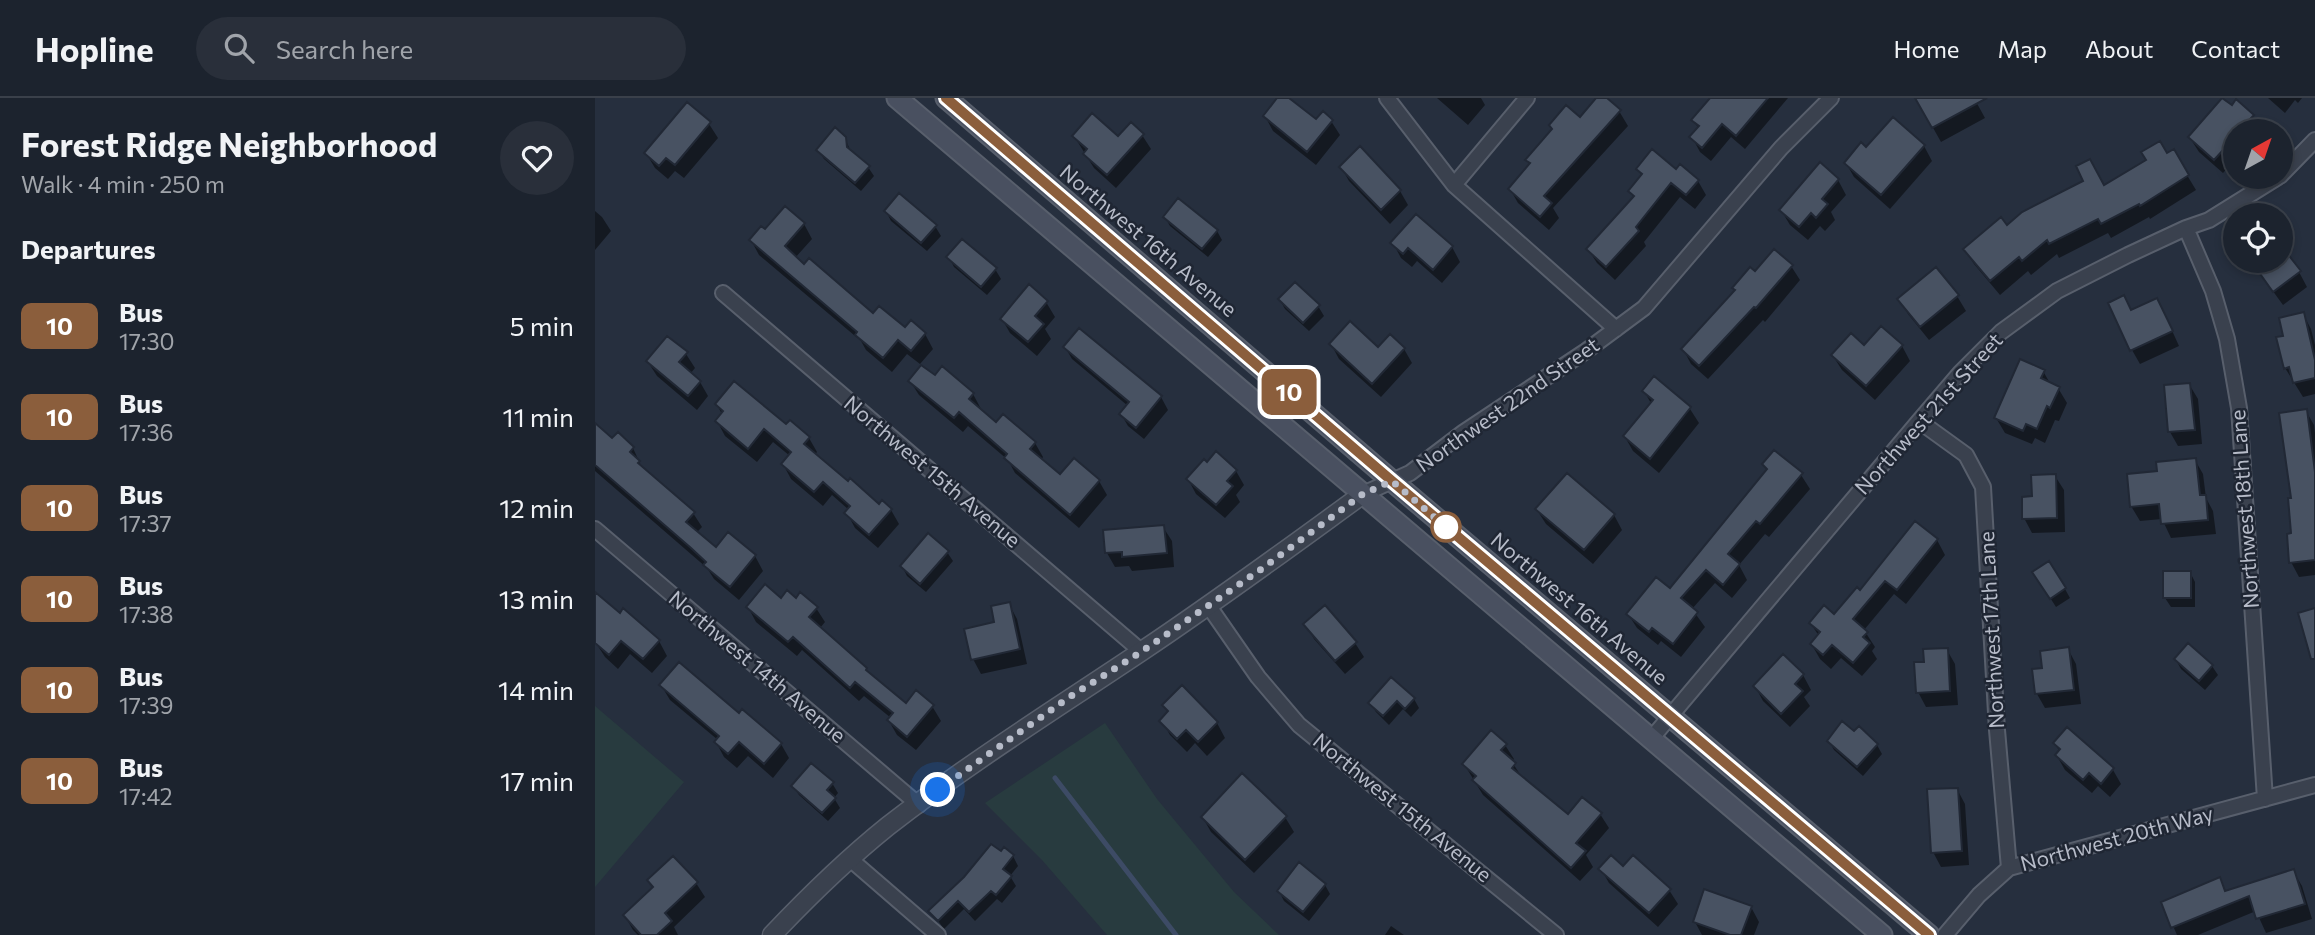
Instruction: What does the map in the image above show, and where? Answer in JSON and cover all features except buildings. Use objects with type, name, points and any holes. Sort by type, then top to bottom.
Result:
[{"type":"main road","points":[[897,98],[1882,935]]},
{"type":"main road","name":"Northwest 16th Avenue","points":[[946,98],[1392,481],[1929,935]]},
{"type":"main road","points":[[1102,273],[1122,248]]},
{"type":"street","points":[[1388,98],[1454,185],[1616,329]]},
{"type":"street","points":[[1454,185],[1527,98]]},
{"type":"street","name":"Northwest 22nd Street","points":[[772,935],[889,826],[1068,698],[1141,652],[1260,570],[1363,494],[1409,473],[1644,308],[1781,148],[1831,98]]},
{"type":"street","name":"Northwest 21st Street","points":[[2293,162],[2315,140]]},
{"type":"street","name":"Northwest 21st Street","points":[[1651,739],[1960,373],[2001,332],[2057,291],[2128,255],[2209,220],[2258,189]]},
{"type":"street","name":"Northwest 18th Lane","points":[[2186,228],[2213,291],[2227,339],[2239,408],[2265,799]]},
{"type":"street","name":"Northwest 15th Avenue","points":[[723,293],[1141,652]]},
{"type":"street","name":"Northwest 17th Lane","points":[[1919,421],[1966,455],[1983,487],[1997,730],[2009,868]]},
{"type":"street","name":"Northwest 14th Avenue","points":[[595,529],[919,805]]},
{"type":"street","name":"Northwest 15th Avenue","points":[[1208,605],[1258,677],[1299,724],[1556,935]]},
{"type":"street","name":"Northwest 20th Way","points":[[1945,935],[1979,895],[2009,868],[2315,785]]},
{"type":"street","points":[[851,859],[938,935]]},
{"type":"green space","points":[[595,706],[684,782],[595,887]]},
{"type":"green space","points":[[1105,723],[1157,799],[1234,892],[1279,935],[1107,935],[1042,860],[985,803]]},
{"type":"waterway","points":[[1055,778],[1176,935]]},
{"type":"bus line","name":"10","points":[[946,98],[1392,481],[1929,935]]},
{"type":"route","points":[[938,790],[1068,698],[1141,652],[1260,570],[1363,494],[1392,481],[1446,527]]}]
